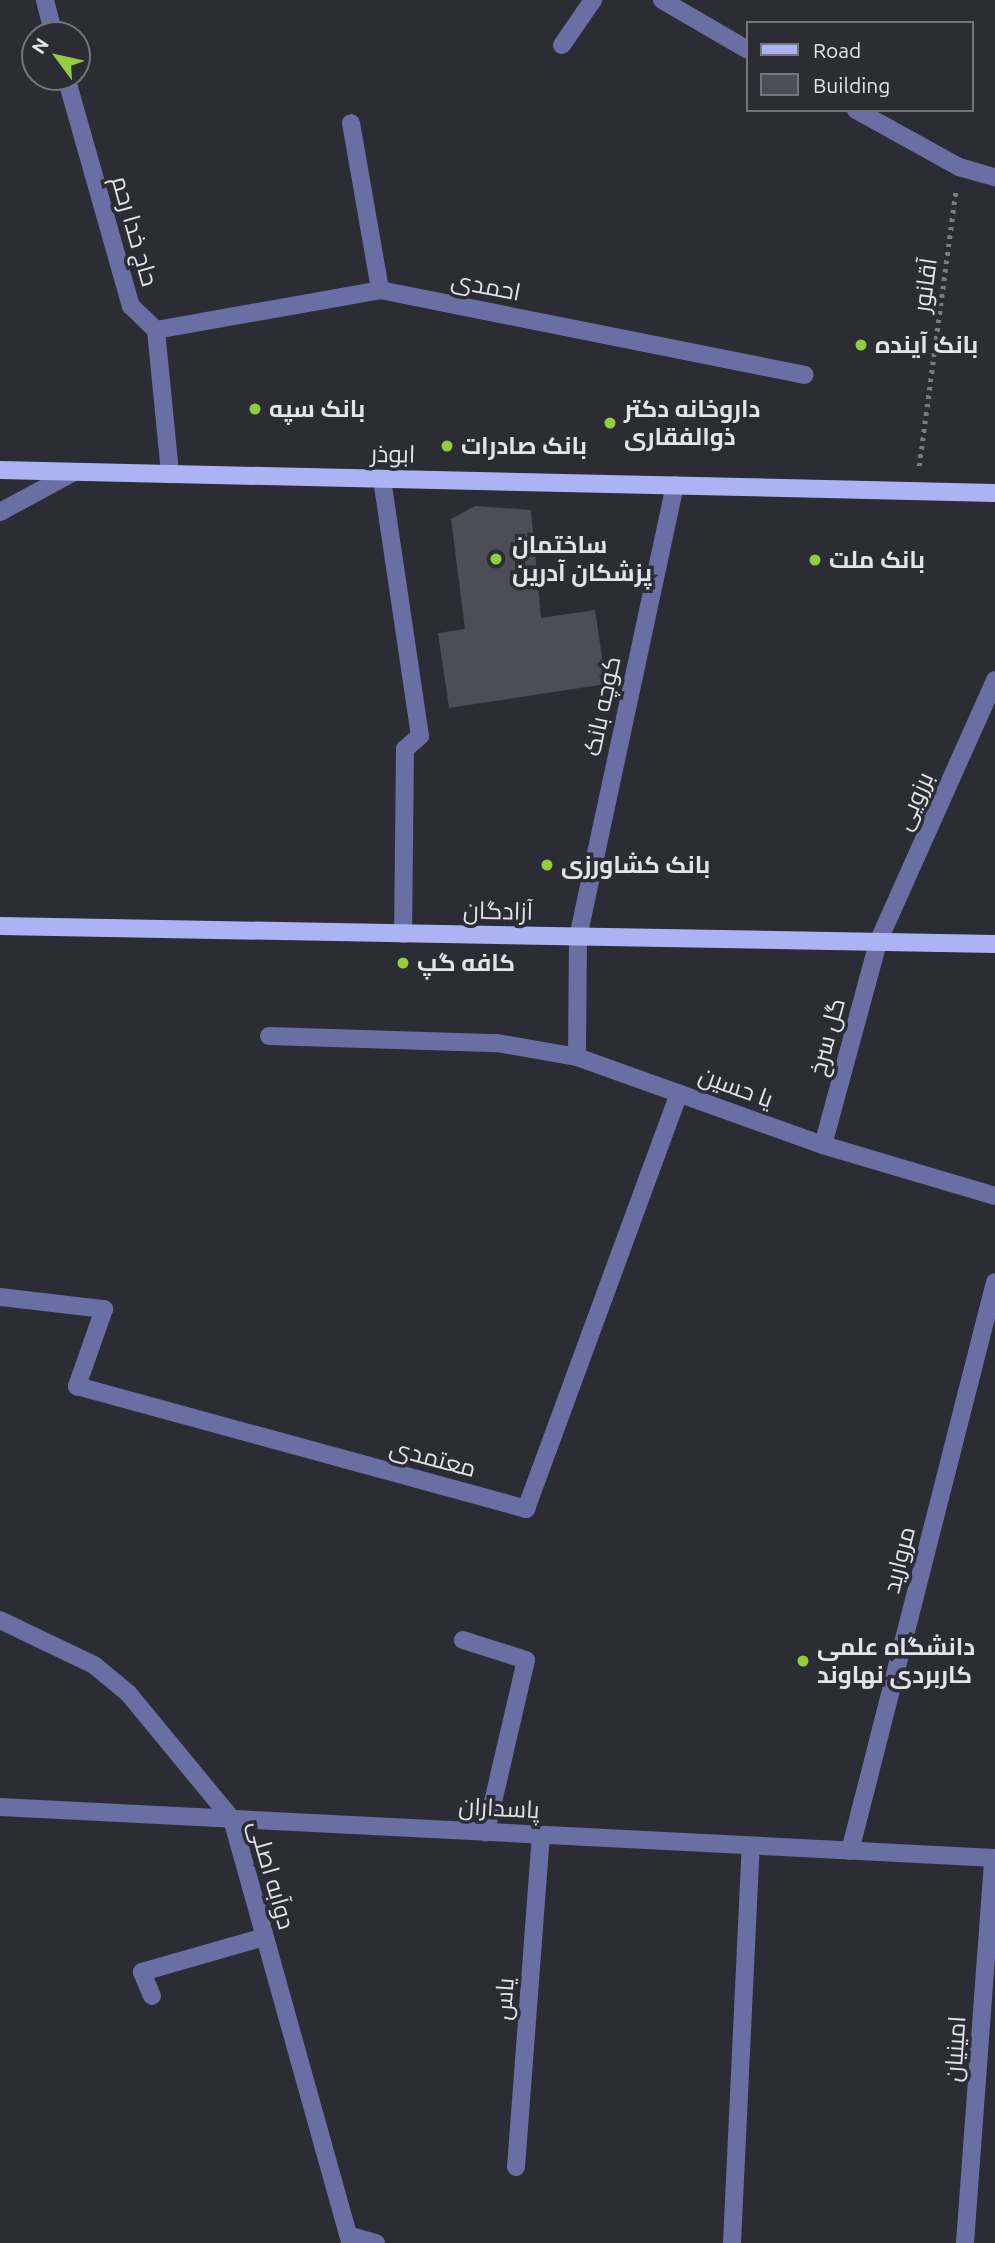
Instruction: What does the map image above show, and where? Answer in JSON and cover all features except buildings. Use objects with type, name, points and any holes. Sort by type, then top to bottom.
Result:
[{"type":"main road","name":"ابوذر","points":[[0,470],[995,493]]},
{"type":"main road","name":"آزادگان","points":[[0,926],[995,944]]},
{"type":"street","points":[[45,0],[50,21]]},
{"type":"street","points":[[562,46],[593,0]]},
{"type":"street","points":[[662,0],[746,49]]},
{"type":"street","name":"حاج خدا رحم","points":[[70,91],[131,306],[156,330]]},
{"type":"street","points":[[860,112],[959,167],[995,177]]},
{"type":"street","points":[[351,123],[380,290]]},
{"type":"street","name":"احمدی","points":[[156,330],[380,290],[805,374]]},
{"type":"street","points":[[156,330],[170,474]]},
{"type":"street","points":[[0,512],[74,472]]},
{"type":"street","points":[[382,479],[420,736],[405,749],[403,934]]},
{"type":"street","name":"کوچه بانک","points":[[578,937],[675,485]]},
{"type":"street","name":"برزویی","points":[[878,942],[995,680]]},
{"type":"street","points":[[577,1058],[578,937]]},
{"type":"street","name":"گل سرخ","points":[[823,1145],[878,942]]},
{"type":"street","name":"یا حسین","points":[[269,1036],[497,1043],[577,1058],[823,1145],[995,1196]]},
{"type":"street","name":"معتمدی","points":[[0,1297],[104,1310],[78,1386],[526,1509],[679,1093]]},
{"type":"street","name":"مروارید","points":[[850,1851],[995,1282]]},
{"type":"street","name":"دوآبه اصلی","points":[[0,1620],[94,1665],[128,1693],[232,1819],[351,2239]]},
{"type":"street","points":[[463,1640],[526,1660],[486,1832]]},
{"type":"street","name":"پاسداران","points":[[0,1807],[994,1858]]},
{"type":"street","name":"یاس","points":[[516,2167],[541,1835]]},
{"type":"street","points":[[732,2243],[751,1846]]},
{"type":"street","name":"امینیان","points":[[965,2243],[994,1858]]},
{"type":"street","points":[[152,1996],[142,1972],[264,1937]]},
{"type":"street","points":[[351,2239],[376,2243]]},
{"type":"path","name":"آقانور","points":[[916,491],[959,167]]},
{"type":"place","name":"بانک آینده","points":[[861,345]]},
{"type":"place","name":"بانک سپه","points":[[255,409]]},
{"type":"place","name":"داروخانه دکتر ذوالفقاری","points":[[610,423]]},
{"type":"place","name":"بانک صادرات","points":[[447,446]]},
{"type":"place","name":"ساختمان پزشکان آدرین","points":[[496,559]]},
{"type":"place","name":"بانک ملت","points":[[815,560]]},
{"type":"place","name":"بانک کشاورزی","points":[[547,865]]},
{"type":"place","name":"کافه گپ","points":[[403,963]]},
{"type":"place","name":"دانشگاه علمی کاربردی نهاوند","points":[[803,1661]]}]
